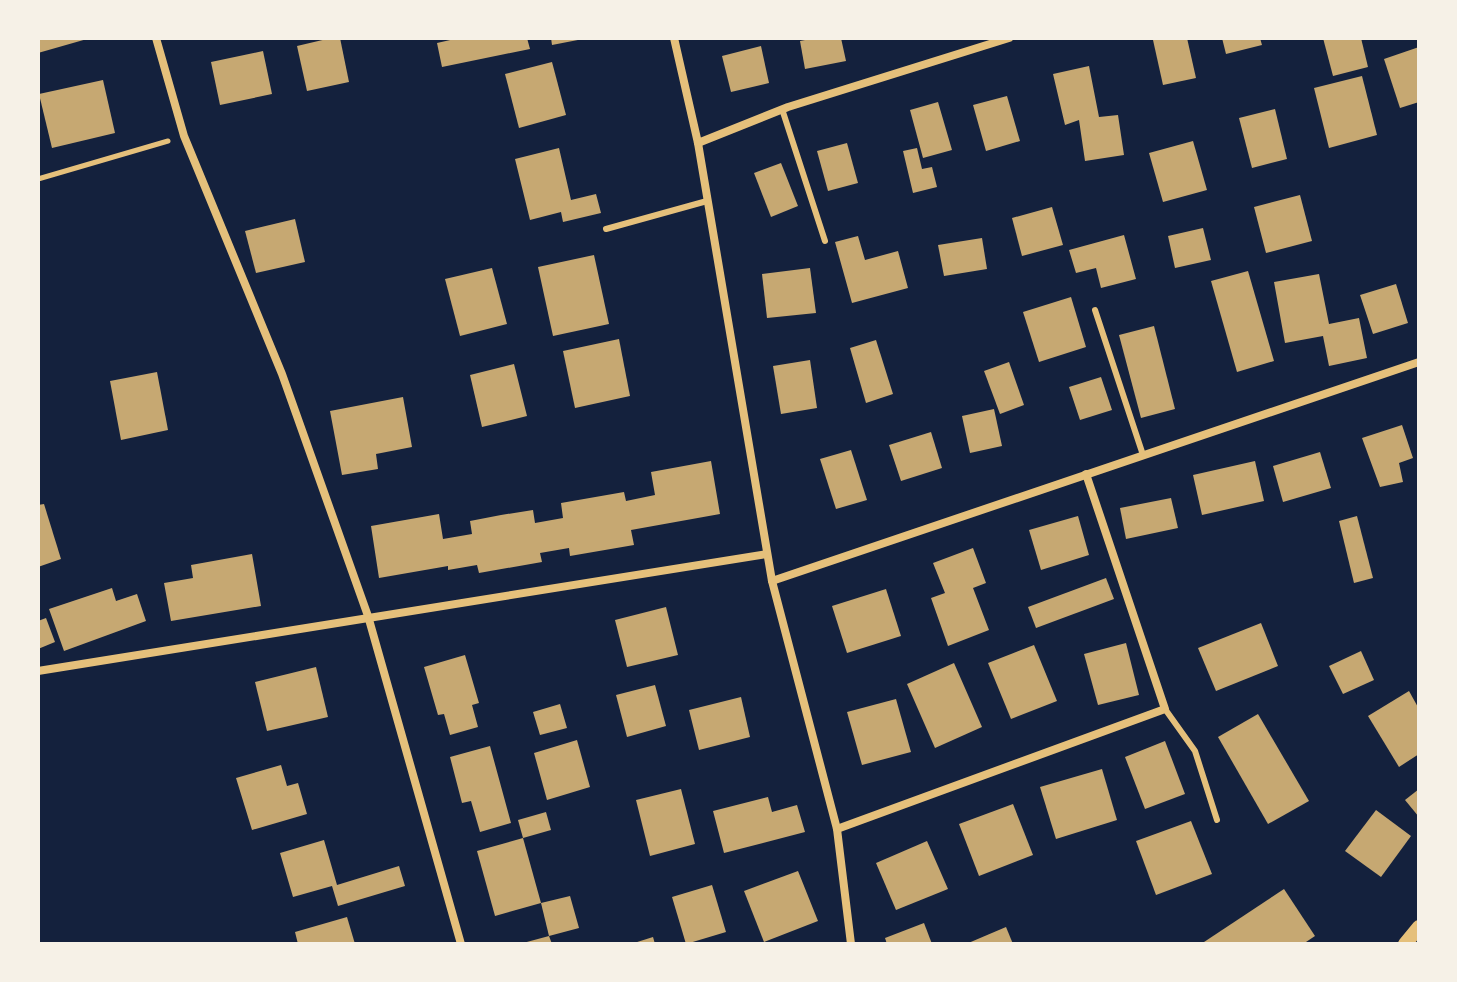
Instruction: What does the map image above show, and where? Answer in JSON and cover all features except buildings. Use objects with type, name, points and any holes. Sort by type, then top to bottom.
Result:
[{"type":"street","points":[[156,38],[184,136],[282,374],[368,616],[461,944]]},
{"type":"street","points":[[674,38],[698,143],[772,581],[837,829],[851,944]]},
{"type":"street","points":[[698,143],[782,109],[1009,38]]},
{"type":"street","points":[[772,581],[1419,362]]},
{"type":"street","points":[[837,829],[1165,709],[1086,474]]},
{"type":"street","points":[[38,671],[767,554]]},
{"type":"street","points":[[1405,944],[1419,927]]},
{"type":"lane","points":[[782,109],[825,241]]},
{"type":"lane","points":[[606,229],[707,201]]},
{"type":"lane","points":[[1095,310],[1143,455]]},
{"type":"lane","points":[[1165,709],[1195,751],[1217,820]]},
{"type":"path","points":[[38,179],[184,136]]}]
